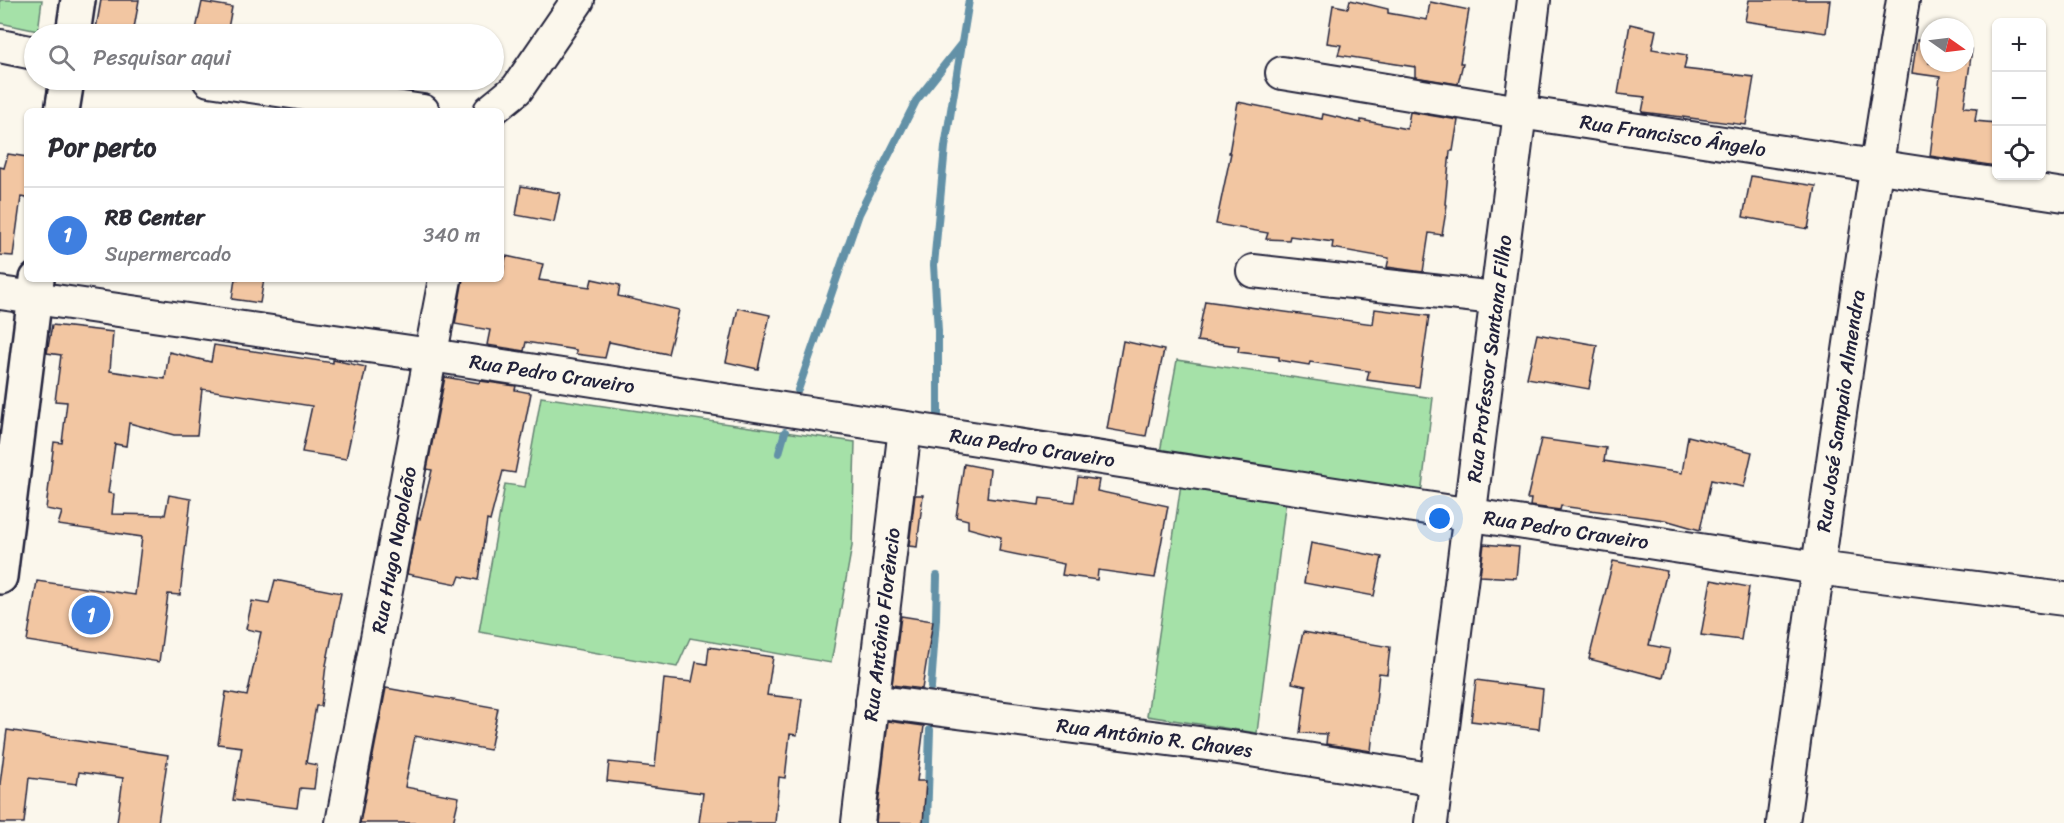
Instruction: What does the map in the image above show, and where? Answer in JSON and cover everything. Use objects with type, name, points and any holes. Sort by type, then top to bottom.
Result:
[{"type":"main road","points":[[74,24],[78,0]]},
{"type":"main road","points":[[62,108],[65,90]]},
{"type":"main road","points":[[0,577],[36,288]]},
{"type":"street","points":[[494,108],[517,90],[579,0]]},
{"type":"street","name":"Rua Professor Santana Filho","points":[[1431,823],[1534,0]]},
{"type":"street","name":"Rua José Sampaio Almendra","points":[[1783,823],[1817,568],[1876,165],[1903,0]]},
{"type":"street","points":[[0,46],[24,50]]},
{"type":"street","name":"Rua Francisco Ângelo","points":[[1282,73],[1520,112],[2064,195]]},
{"type":"street","points":[[278,90],[402,108]]},
{"type":"street","points":[[1253,271],[1495,298]]},
{"type":"street","name":"Rua Hugo Napoleão","points":[[342,823],[444,282]]},
{"type":"street","name":"Rua Pedro Craveiro","points":[[0,293],[36,288],[431,355],[1468,516],[1817,568],[2064,599]]},
{"type":"street","name":"Rua Antônio Florêncio","points":[[858,823],[905,428]]},
{"type":"street","name":"Rua Antônio R. Chaves","points":[[872,701],[1238,748],[1436,780]]},
{"type":"green space","points":[[0,0],[42,0],[39,24],[24,24],[24,28],[0,23]]},
{"type":"green space","points":[[1177,360],[1433,398],[1421,495],[1160,452]]},
{"type":"green space","points":[[541,397],[855,442],[852,546],[831,663],[690,638],[677,667],[479,632],[505,484],[525,487]]},
{"type":"green space","points":[[1181,484],[1286,499],[1257,733],[1147,716]]},
{"type":"building","points":[[101,0],[139,0],[135,24],[97,24]]},
{"type":"building","points":[[1350,0],[1388,9],[1388,13],[1427,20],[1430,2],[1469,10],[1460,63],[1463,63],[1458,84],[1415,77],[1415,67],[1338,55],[1341,45],[1327,43],[1333,5],[1348,8]]},
{"type":"building","points":[[1749,0],[1830,0],[1826,33],[1745,21]]},
{"type":"building","points":[[202,2],[232,7],[229,24],[197,24]]},
{"type":"building","points":[[1630,24],[1656,30],[1652,49],[1687,55],[1684,69],[1754,77],[1746,125],[1642,112],[1645,97],[1618,94]]},
{"type":"building","points":[[1917,40],[1920,40],[1920,72],[1969,72],[1964,107],[1977,108],[1975,121],[1992,123],[1992,165],[1930,156],[1940,77],[1912,73]]},
{"type":"building","points":[[1238,102],[1322,119],[1323,114],[1361,123],[1361,120],[1407,129],[1410,112],[1458,120],[1453,151],[1450,151],[1445,204],[1447,205],[1442,235],[1429,233],[1423,272],[1387,267],[1389,258],[1332,248],[1333,242],[1290,236],[1289,240],[1266,239],[1268,233],[1216,224],[1231,153],[1229,153]]},
{"type":"building","points":[[8,154],[24,157],[24,198],[21,197],[13,256],[0,255],[0,167],[4,168]]},
{"type":"building","points":[[1751,176],[1816,186],[1808,229],[1743,217]]},
{"type":"building","points":[[521,186],[560,193],[554,222],[516,215]]},
{"type":"building","points":[[506,256],[543,264],[539,280],[590,287],[592,279],[620,285],[618,296],[679,310],[668,354],[609,342],[605,358],[576,354],[576,350],[526,342],[524,351],[487,345],[490,330],[455,324],[462,282],[504,282]]},
{"type":"building","points":[[235,282],[264,282],[260,303],[232,299]]},
{"type":"building","points":[[1205,301],[1373,324],[1375,309],[1429,316],[1419,387],[1367,380],[1369,371],[1279,360],[1279,357],[1238,352],[1239,346],[1197,341]]},
{"type":"building","points":[[738,308],[770,315],[758,369],[726,362]]},
{"type":"building","points":[[52,325],[113,332],[110,371],[165,379],[169,352],[211,362],[214,345],[333,363],[333,360],[366,367],[346,459],[302,452],[312,406],[202,389],[197,435],[174,435],[129,423],[126,446],[115,444],[108,493],[114,494],[112,514],[165,515],[169,495],[191,499],[180,595],[168,594],[159,662],[27,641],[37,581],[135,595],[142,537],[58,525],[62,512],[46,509],[54,442],[62,443],[67,402],[55,401],[61,355],[47,353]]},
{"type":"building","points":[[1537,334],[1597,345],[1589,389],[1527,378]]},
{"type":"building","points":[[1123,341],[1164,350],[1146,436],[1107,429]]},
{"type":"building","points":[[445,377],[516,386],[515,390],[531,393],[515,473],[503,471],[490,521],[487,520],[478,580],[460,576],[457,584],[407,574],[418,518],[420,519],[432,470],[427,469]]},
{"type":"building","points":[[1688,436],[1752,452],[1744,487],[1711,480],[1700,530],[1665,520],[1561,506],[1560,510],[1530,506],[1531,499],[1527,499],[1541,439],[1606,448],[1604,461],[1682,473]]},
{"type":"building","points":[[964,464],[990,469],[987,498],[1039,505],[1040,498],[1074,502],[1078,477],[1099,480],[1097,491],[1168,506],[1155,578],[1098,570],[1097,580],[1062,575],[1064,564],[999,551],[1001,537],[968,528],[968,520],[956,517]]},
{"type":"building","points":[[915,495],[923,495],[917,547],[909,546]]},
{"type":"building","points":[[1311,543],[1382,557],[1374,596],[1304,583]]},
{"type":"building","points":[[1484,544],[1519,547],[1516,578],[1480,576]]},
{"type":"building","points":[[1613,561],[1667,571],[1649,645],[1670,649],[1663,678],[1589,659]]},
{"type":"building","points":[[275,580],[341,593],[326,665],[321,706],[316,706],[306,763],[317,765],[314,789],[300,788],[297,808],[233,800],[242,747],[218,744],[226,692],[247,696],[261,632],[246,629],[252,601],[269,604]]},
{"type":"building","points":[[1711,580],[1749,587],[1741,640],[1701,635]]},
{"type":"building","points":[[901,616],[933,621],[922,689],[892,685]]},
{"type":"building","points":[[1303,632],[1390,647],[1387,674],[1379,673],[1371,751],[1326,744],[1327,734],[1300,733],[1306,686],[1292,683]]},
{"type":"building","points":[[709,647],[773,657],[767,695],[802,699],[797,735],[790,734],[785,778],[779,777],[775,823],[699,823],[703,793],[607,781],[609,762],[655,767],[664,679],[692,682],[696,662],[707,664]]},
{"type":"building","points":[[1476,680],[1543,689],[1539,729],[1471,721]]},
{"type":"building","points":[[386,688],[498,708],[490,750],[415,736],[405,787],[459,797],[453,823],[360,823]]},
{"type":"building","points":[[888,721],[924,726],[917,781],[926,781],[923,823],[876,823]]},
{"type":"building","points":[[7,730],[168,755],[158,823],[117,823],[123,778],[79,772],[77,784],[29,778],[24,823],[0,823],[0,784]]},
{"type":"waterway","points":[[938,414],[938,331],[934,265],[945,147],[969,0]]},
{"type":"waterway","points":[[798,390],[859,214],[916,101],[962,43]]},
{"type":"waterway","points":[[779,453],[785,432]]},
{"type":"waterway","points":[[931,687],[937,576]]},
{"type":"waterway","points":[[927,823],[930,730]]},
{"type":"place","name":"RB Center","points":[[91,615]]}]
